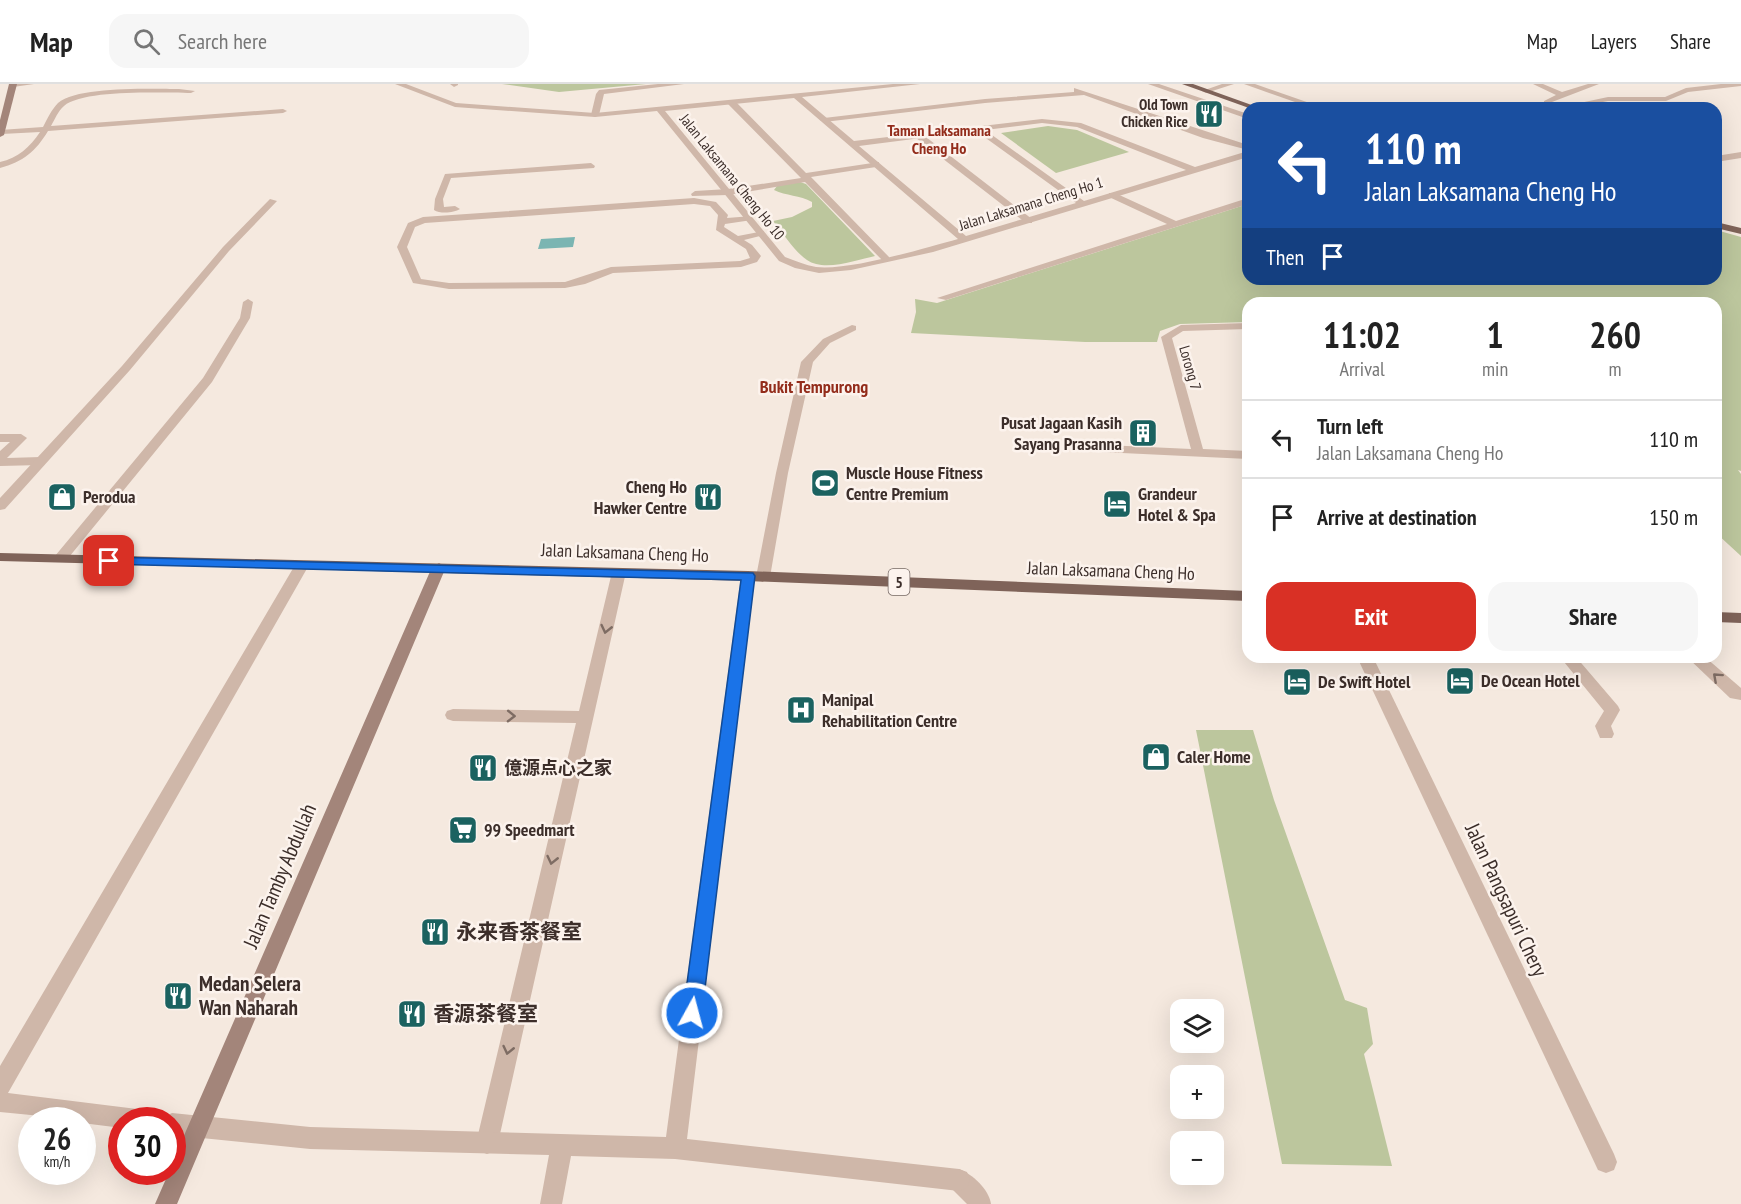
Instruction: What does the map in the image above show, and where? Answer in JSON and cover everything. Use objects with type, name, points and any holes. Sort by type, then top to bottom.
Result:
[{"type":"main road","points":[[1186,84],[1242,103]]},
{"type":"main road","points":[[1722,226],[1741,231]]},
{"type":"main road","name":"Jalan Laksamana Cheng Ho","points":[[0,557],[756,576],[1242,596]]},
{"type":"main road","points":[[1722,617],[1741,618]]},
{"type":"street","points":[[30,84],[13,85],[1,134],[283,111]]},
{"type":"street","points":[[399,84],[455,105],[595,115],[916,84]]},
{"type":"street","points":[[595,115],[600,94],[680,84]]},
{"type":"street","points":[[1063,84],[1242,146]]},
{"type":"street","points":[[1152,84],[1242,115]]},
{"type":"street","points":[[1206,91],[1230,84]]},
{"type":"street","points":[[1248,84],[1302,102]]},
{"type":"street","points":[[1537,84],[1562,95]]},
{"type":"street","points":[[1548,102],[1595,84]]},
{"type":"street","points":[[1592,102],[1608,99],[1666,99],[1686,90],[1741,84]]},
{"type":"street","points":[[0,165],[20,161],[46,129],[63,103],[74,98],[147,91],[192,91]]},
{"type":"street","points":[[824,120],[974,102],[1084,93]]},
{"type":"street","points":[[796,96],[964,239]]},
{"type":"street","points":[[731,102],[886,259]]},
{"type":"street","name":"Jalan Laksamana Cheng Ho 10","points":[[660,110],[782,259],[798,266],[819,270]]},
{"type":"street","points":[[852,144],[1042,121],[1071,123],[1194,170]]},
{"type":"street","points":[[978,129],[1083,204]]},
{"type":"street","points":[[919,136],[1029,221]]},
{"type":"street","points":[[1722,158],[1741,155]]},
{"type":"street","name":"Jalan Laksamana Cheng Ho 1","points":[[819,270],[851,267],[964,239],[1242,156]]},
{"type":"street","points":[[591,166],[448,176],[439,199],[440,210],[728,192],[876,164]]},
{"type":"street","points":[[1112,195],[1175,224]]},
{"type":"street","points":[[0,506],[126,368],[226,249],[273,201]]},
{"type":"street","points":[[705,201],[713,204],[723,215],[719,228],[736,239],[749,247],[756,256],[754,260],[741,264],[611,270],[597,273],[581,282],[565,285],[427,284],[417,281],[402,248],[411,225],[423,219],[705,201]]},
{"type":"street","points":[[942,298],[1242,203]]},
{"type":"street","points":[[721,222],[749,218]]},
{"type":"street","points":[[736,239],[761,232]]},
{"type":"street","points":[[60,559],[208,380],[245,318],[248,302]]},
{"type":"street","name":"Lorong 7","points":[[1198,453],[1166,337],[1181,328],[1242,326]]},
{"type":"street","points":[[675,1148],[756,576],[807,362],[816,348],[831,337],[852,328]]},
{"type":"street","points":[[0,438],[21,438],[0,460]]},
{"type":"street","points":[[1105,449],[1242,454]]},
{"type":"street","points":[[0,460],[41,460]]},
{"type":"street","points":[[0,1086],[302,565]]},
{"type":"street","name":"Jalan Tamby Abdullah","points":[[166,1204],[439,567]]},
{"type":"street","points":[[487,1143],[619,572]]},
{"type":"street","name":"Jalan Pangsapuri Chery","points":[[1368,663],[1606,1162]]},
{"type":"street","points":[[1573,663],[1612,710],[1603,726],[1606,734]]},
{"type":"street","points":[[1702,663],[1736,694],[1741,694]]},
{"type":"street","points":[[453,715],[585,717]]},
{"type":"street","points":[[0,1102],[108,1115]]},
{"type":"street","points":[[186,1126],[310,1138],[675,1148],[959,1180],[980,1201],[980,1204]]},
{"type":"street","points":[[551,1204],[562,1146]]},
{"type":"green space","points":[[502,84],[646,84],[559,92]]},
{"type":"green space","points":[[1048,126],[1077,130],[1129,152],[1056,173],[1001,133]]},
{"type":"green space","points":[[800,182],[806,184],[875,256],[841,264],[822,265],[807,260],[798,252],[773,221],[792,217],[812,207],[812,202],[774,190],[777,186]]},
{"type":"green space","points":[[1242,206],[1242,285],[1722,285],[1722,232],[1741,237],[1741,471],[1738,470],[1741,474],[1741,556],[1722,539],[1722,297],[1242,297],[1242,322],[1180,324],[1160,331],[1157,342],[1085,342],[911,333],[916,312],[915,299],[937,303]]},
{"type":"green space","points":[[1196,730],[1253,730],[1274,800],[1345,1000],[1367,1008],[1373,1044],[1364,1054],[1392,1166],[1282,1164]]},
{"type":"water","points":[[575,237],[573,247],[538,249],[541,239]]},
{"type":"place","name":"Old Town Chicken Rice","points":[[1209,114]]},
{"type":"place","name":"Pusat Jagaan Kasih Sayang Prasanna","points":[[1143,433]]},
{"type":"place","name":"Muscle House Fitness Centre Premium","points":[[825,483]]},
{"type":"place","name":"Perodua","points":[[62,497]]},
{"type":"place","name":"Cheng Ho Hawker Centre","points":[[708,497]]},
{"type":"place","name":"Grandeur Hotel & Spa","points":[[1117,504]]},
{"type":"place","name":"De Ocean Hotel","points":[[1460,681]]},
{"type":"place","name":"De Swift Hotel","points":[[1297,682]]},
{"type":"place","name":"Manipal Rehabilitation Centre","points":[[801,710]]},
{"type":"place","name":"Caler Home","points":[[1156,757]]},
{"type":"place","name":"億源点心之家","points":[[483,768]]},
{"type":"place","name":"99 Speedmart","points":[[463,830]]},
{"type":"place","name":"永来香茶餐室","points":[[435,932]]},
{"type":"place","name":"Medan Selera Wan Naharah","points":[[178,996]]},
{"type":"place","name":"香源茶餐室","points":[[412,1014]]},
{"type":"district","name":"Taman Laksamana Cheng Ho","points":[[939,139]]},
{"type":"district","name":"Bukit Tempurong","points":[[814,387]]},
{"type":"route","points":[[109,561],[748,576],[692,1013]]}]
